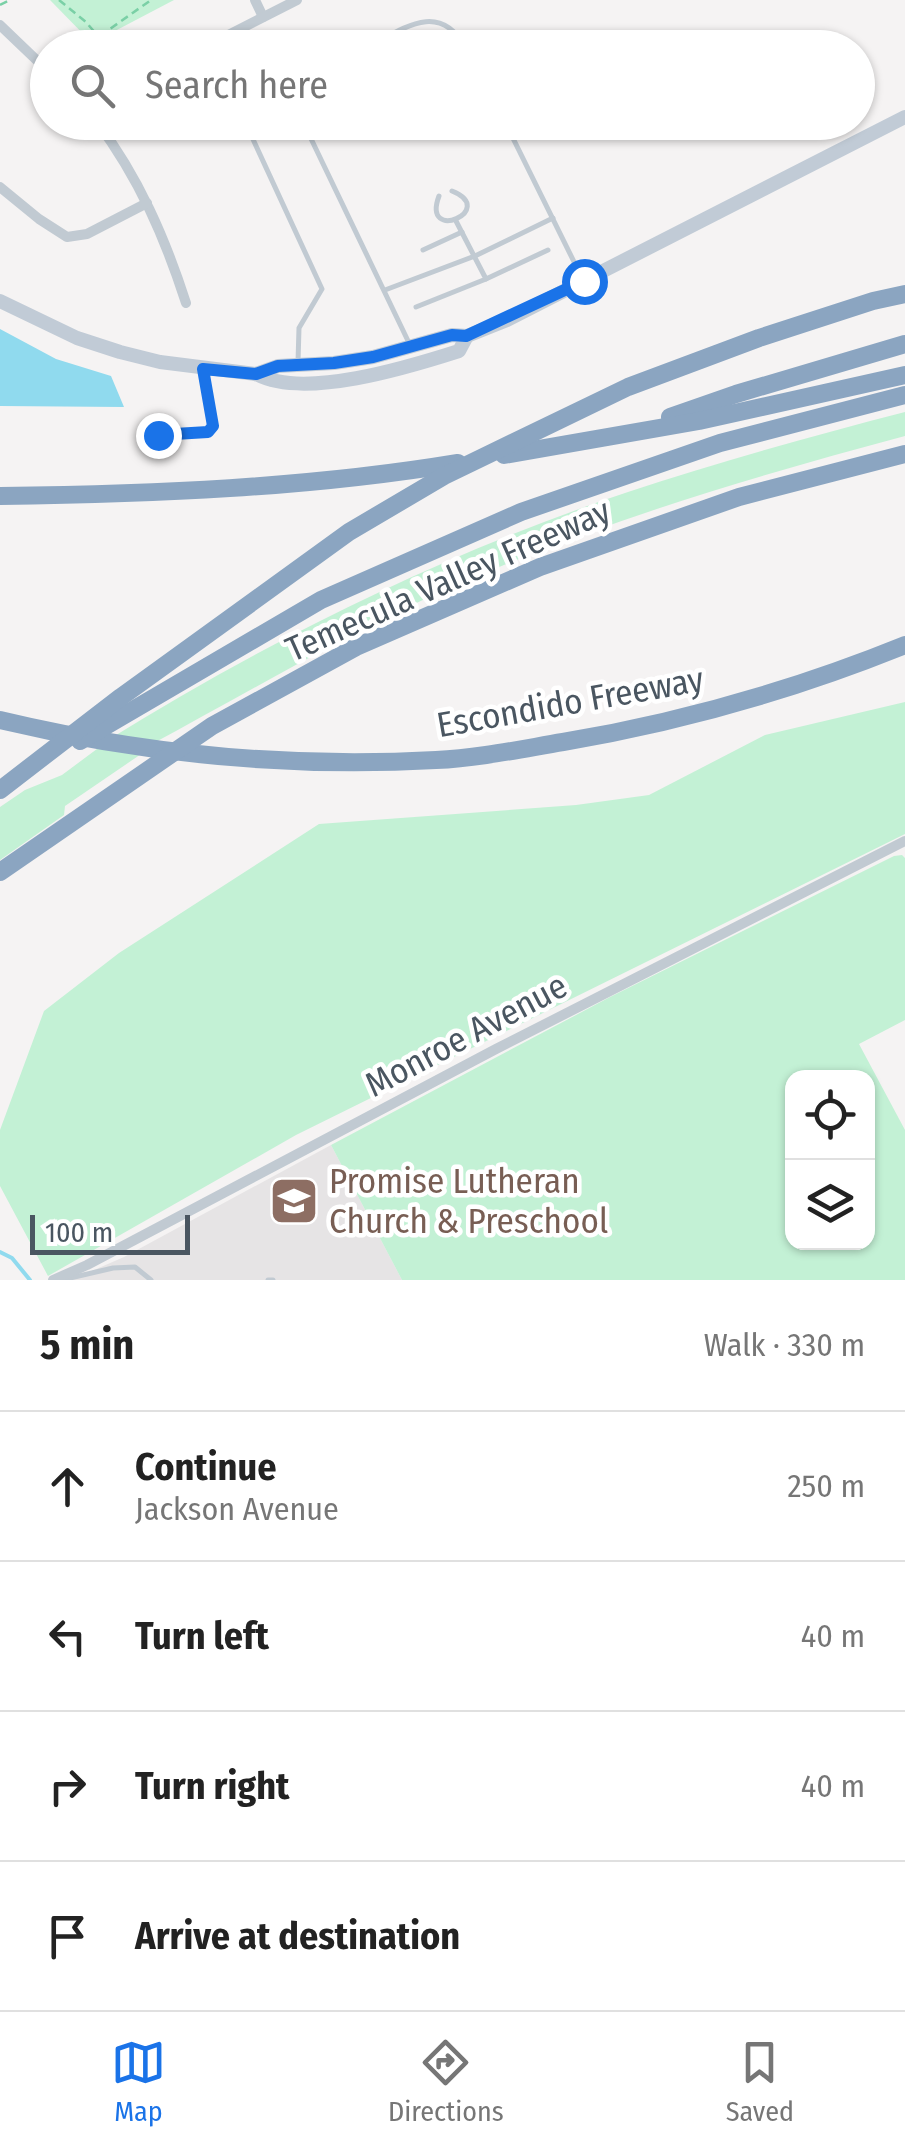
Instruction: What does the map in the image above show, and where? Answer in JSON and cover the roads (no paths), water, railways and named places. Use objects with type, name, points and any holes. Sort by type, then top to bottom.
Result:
[{"type":"highway","points":[[0,790],[121,697],[350,532],[444,476],[628,388],[758,338],[905,294]]},
{"type":"highway","points":[[613,437],[736,394],[905,344]]},
{"type":"highway","points":[[0,496],[140,494],[414,470],[613,437],[905,375]]},
{"type":"highway","name":"Temecula Valley Freeway","points":[[0,790],[321,600],[521,512],[720,443],[905,396]]},
{"type":"highway","name":"Temecula Valley Freeway","points":[[0,872],[212,726],[356,647],[540,567],[702,510],[905,454]]},
{"type":"highway","name":"Escondido Freeway","points":[[2,721],[154,750],[293,760],[439,760],[599,736],[770,694],[905,646]]},
{"type":"main road","points":[[875,132],[905,117]]},
{"type":"main road","points":[[256,374],[278,366],[373,357],[452,335],[466,336],[584,281],[860,140]]},
{"type":"main road","points":[[0,301],[77,338],[160,362],[256,374],[274,384],[370,376],[415,366],[459,351],[466,336]]},
{"type":"main road","points":[[302,382],[317,373],[398,360],[410,348]]},
{"type":"street","points":[[255,0],[264,17]]},
{"type":"street","points":[[238,30],[298,0]]},
{"type":"street","points":[[0,25],[30,54]]},
{"type":"street","points":[[111,140],[126,160],[168,248],[186,303]]},
{"type":"street","points":[[0,187],[67,237],[87,234],[147,203]]},
{"type":"street","name":"Monroe Avenue","points":[[53,1280],[496,1048],[905,841]]},
{"type":"lane","points":[[402,30],[432,18],[455,30]]},
{"type":"lane","points":[[254,140],[322,289],[300,328],[298,366]]},
{"type":"lane","points":[[312,140],[410,348]]},
{"type":"lane","points":[[514,140],[584,281]]},
{"type":"lane","points":[[439,196],[438,215],[446,221],[456,221],[464,214],[466,204],[462,195],[452,191]]},
{"type":"lane","points":[[385,290],[475,256],[553,218]]},
{"type":"lane","points":[[456,221],[486,279]]},
{"type":"lane","points":[[422,250],[462,232]]},
{"type":"lane","points":[[416,307],[548,250]]},
{"type":"lane","points":[[158,435],[208,432],[213,426],[203,369]]},
{"type":"lane","points":[[63,1280],[113,1268],[136,1267],[151,1280]]},
{"type":"water","points":[[0,329],[56,359],[111,376],[124,407],[0,406]]},
{"type":"waterway","points":[[0,1252],[12,1258],[30,1280]]},
{"type":"place","name":"Promise Lutheran Church & Preschool","points":[[294,1201]]}]
